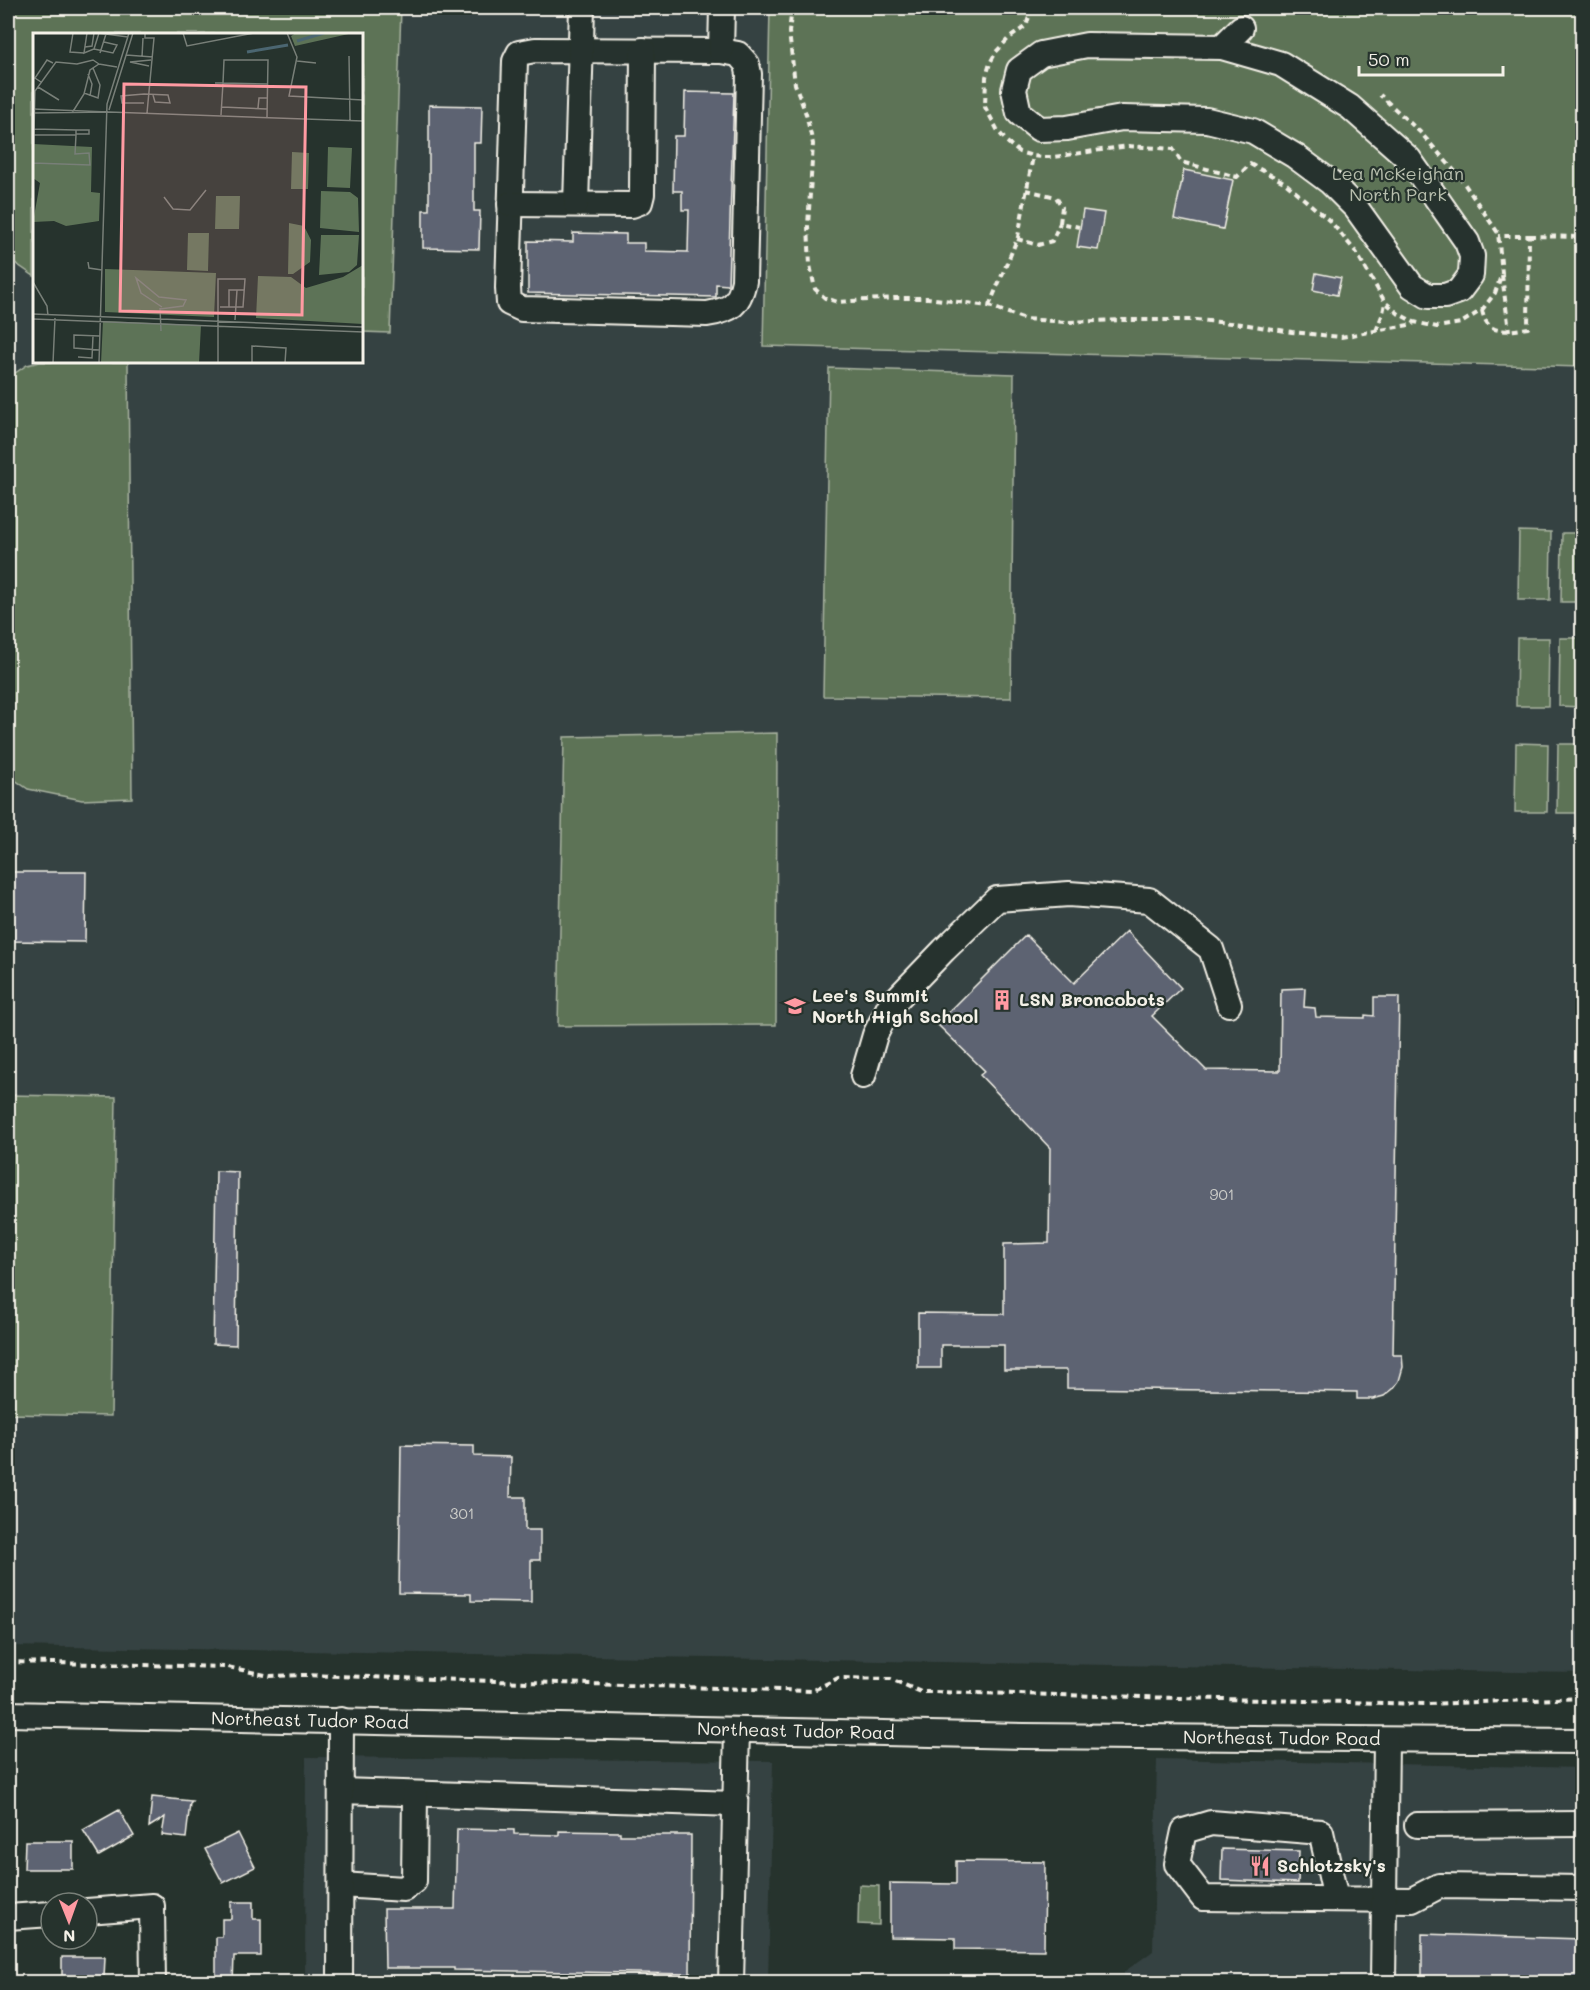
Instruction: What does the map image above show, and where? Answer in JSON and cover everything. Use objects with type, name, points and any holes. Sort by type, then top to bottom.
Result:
[{"type":"street","points":[[576,204],[582,8]]},
{"type":"street","points":[[721,51],[722,8]]},
{"type":"street","points":[[1222,47],[1242,18]]},
{"type":"street","points":[[1242,18],[1251,55]]},
{"type":"street","points":[[1088,45],[1222,47],[1281,64],[1350,106],[1409,159],[1467,242],[1472,256],[1471,275],[1459,291],[1445,296],[1428,296],[1412,286],[1356,208],[1330,182],[1295,156],[1253,131],[1207,120],[1122,118],[1067,128],[1039,129],[1019,113],[1014,90],[1019,70],[1041,54],[1088,45]]},
{"type":"street","points":[[535,50],[580,50],[721,51],[738,54],[747,64],[749,75],[744,281],[741,296],[722,312],[707,314],[522,309],[509,303],[515,61],[519,53],[535,50]]},
{"type":"street","points":[[510,204],[632,205],[640,202],[642,194],[643,50]]},
{"type":"street","points":[[863,1076],[875,1035],[889,1007],[997,899],[1069,894],[1149,900],[1211,949],[1229,1004]]},
{"type":"street","name":"Northeast Tudor Road","points":[[8,1714],[1170,1738],[1582,1741]]},
{"type":"street","points":[[340,1983],[341,1720]]},
{"type":"street","points":[[731,1983],[737,1730]]},
{"type":"street","points":[[1383,1983],[1386,1740]]},
{"type":"street","points":[[341,1791],[735,1804]]},
{"type":"street","points":[[340,1885],[404,1889],[414,1881],[416,1794]]},
{"type":"street","points":[[1336,1899],[1321,1832],[1211,1823],[1184,1831],[1178,1864],[1203,1898],[1412,1900],[1439,1886],[1582,1888]]},
{"type":"street","points":[[1417,1826],[1582,1824]]},
{"type":"street","points":[[99,1910],[152,1906],[153,1983]]},
{"type":"street","points":[[8,1917],[39,1915]]},
{"type":"path","points":[[792,8],[789,32],[795,84],[806,114],[813,144],[808,226],[810,265],[815,289],[825,298],[838,302],[928,298],[989,306],[1025,319],[1066,322],[1196,320],[1341,337],[1418,323]]},
{"type":"path","points":[[1380,96],[1420,132],[1458,176],[1498,236],[1509,331]]},
{"type":"path","points":[[989,306],[1017,239],[1033,156],[1054,157],[1128,146],[1173,149],[1180,162],[1237,177],[1250,164],[1284,182],[1331,222],[1360,259],[1385,302],[1399,314],[1418,323],[1437,327],[1461,323],[1482,310],[1495,293],[1502,269]]},
{"type":"path","points":[[1017,239],[1038,244],[1052,241],[1060,223],[1062,207],[1056,197],[1026,190]]},
{"type":"path","points":[[1060,223],[1079,228]]},
{"type":"path","points":[[1498,236],[1582,237]]},
{"type":"path","points":[[1482,310],[1484,319],[1492,327],[1502,332],[1528,328],[1528,236]]},
{"type":"path","points":[[1376,332],[1385,302]]},
{"type":"path","points":[[8,1662],[228,1667],[270,1676],[305,1675],[812,1691],[838,1678],[891,1679],[921,1692],[1428,1704],[1582,1698]]},
{"type":"shaded area","name":"Lee's Summit North High School","points":[[401,8],[771,8],[763,346],[1582,367],[1582,1673],[8,1646],[8,258],[33,275],[33,363],[363,363],[363,332],[390,333]]},
{"type":"shaded area","points":[[306,1757],[773,1761],[768,1982],[305,1982]]},
{"type":"shaded area","points":[[1157,1759],[1582,1768],[1582,1982],[1124,1982],[1124,1972],[1153,1951]]},
{"type":"green space","points":[[8,8],[401,8],[390,333],[363,332],[363,33],[33,33],[33,275],[8,258]]},
{"type":"green space","name":"Lea McKeighan North Park","points":[[770,8],[1582,8],[1582,367],[763,346]]},
{"type":"green space","points":[[36,363],[128,363],[132,798],[82,800],[28,789],[8,775],[8,378],[27,365]]},
{"type":"green space","points":[[829,368],[1014,374],[1011,698],[823,696]]},
{"type":"green space","points":[[1519,531],[1551,532],[1550,600],[1518,600]]},
{"type":"green space","points":[[1562,533],[1582,533],[1582,602],[1561,602]]},
{"type":"green space","points":[[1517,638],[1549,638],[1548,706],[1516,706]]},
{"type":"green space","points":[[1560,638],[1582,638],[1582,707],[1559,706]]},
{"type":"green space","points":[[777,733],[776,1025],[558,1026],[564,737]]},
{"type":"green space","points":[[1516,743],[1548,744],[1547,812],[1515,812]]},
{"type":"green space","points":[[1558,744],[1582,744],[1582,813],[1557,813]]},
{"type":"green space","points":[[8,1095],[116,1097],[111,1416],[8,1414]]},
{"type":"green space","points":[[859,1885],[879,1886],[879,1925],[858,1924]]},
{"type":"building","points":[[685,92],[734,93],[728,285],[716,284],[716,297],[528,293],[528,241],[573,242],[573,233],[626,234],[626,243],[644,243],[644,251],[688,252],[689,210],[682,210],[682,191],[673,191],[674,136],[684,136]]},
{"type":"building","points":[[429,105],[482,106],[481,143],[474,143],[474,211],[480,211],[479,249],[423,248],[423,210],[429,210]]},
{"type":"building","points":[[1184,170],[1233,180],[1223,229],[1174,219]]},
{"type":"building","points":[[1083,210],[1104,213],[1098,250],[1077,247]]},
{"type":"building","points":[[1316,273],[1341,278],[1337,295],[1313,290]]},
{"type":"building","points":[[8,872],[86,872],[85,942],[8,941]]},
{"type":"building","name":"Lee's Summit North High School","points":[[1127,931],[1181,988],[1152,1016],[1206,1070],[1280,1071],[1281,989],[1305,988],[1304,1007],[1315,1008],[1316,1017],[1365,1018],[1365,1015],[1374,1016],[1374,997],[1399,997],[1393,1355],[1402,1355],[1403,1367],[1399,1381],[1384,1396],[1357,1399],[1357,1392],[1067,1388],[1067,1370],[1004,1370],[1004,1345],[941,1345],[941,1368],[918,1368],[918,1313],[1004,1314],[1004,1244],[1049,1243],[1050,1148],[980,1075],[985,1071],[937,1024],[1026,935],[1074,983]]},
{"type":"building","points":[[216,1171],[238,1172],[236,1345],[213,1344]]},
{"type":"building","points":[[401,1445],[474,1446],[474,1456],[511,1457],[510,1497],[525,1497],[525,1530],[540,1530],[540,1560],[531,1560],[531,1602],[471,1601],[471,1594],[399,1593]]},
{"type":"building","points":[[152,1797],[192,1801],[186,1838],[162,1835],[165,1817],[149,1827]]},
{"type":"building","points":[[119,1810],[134,1836],[99,1856],[83,1830]]},
{"type":"building","points":[[457,1829],[514,1830],[514,1834],[559,1835],[559,1831],[620,1832],[620,1835],[691,1835],[690,1974],[385,1968],[384,1909],[455,1909]]},
{"type":"building","points":[[238,1833],[255,1867],[223,1883],[205,1849]]},
{"type":"building","points":[[25,1841],[73,1841],[73,1869],[24,1869]]},
{"type":"building","name":"Schlotzsky's","points":[[1222,1849],[1299,1851],[1298,1883],[1221,1880]]},
{"type":"building","points":[[956,1861],[1045,1862],[1044,1950],[955,1949],[955,1938],[890,1937],[890,1883],[956,1884]]},
{"type":"building","points":[[231,1902],[253,1902],[253,1919],[261,1919],[261,1956],[234,1956],[233,1983],[216,1983],[216,1937],[222,1937],[222,1919],[231,1919]]},
{"type":"building","points":[[1422,1934],[1582,1939],[1582,1983],[1422,1983]]},
{"type":"building","points":[[62,1957],[105,1957],[104,1978],[96,1978],[96,1983],[62,1983]]},
{"type":"place","name":"LSN Broncobots","points":[[1002,1000]]},
{"type":"place","name":"Lee's Summit North High School","points":[[795,1006]]},
{"type":"place","name":"Schlotzsky's","points":[[1260,1866]]}]
